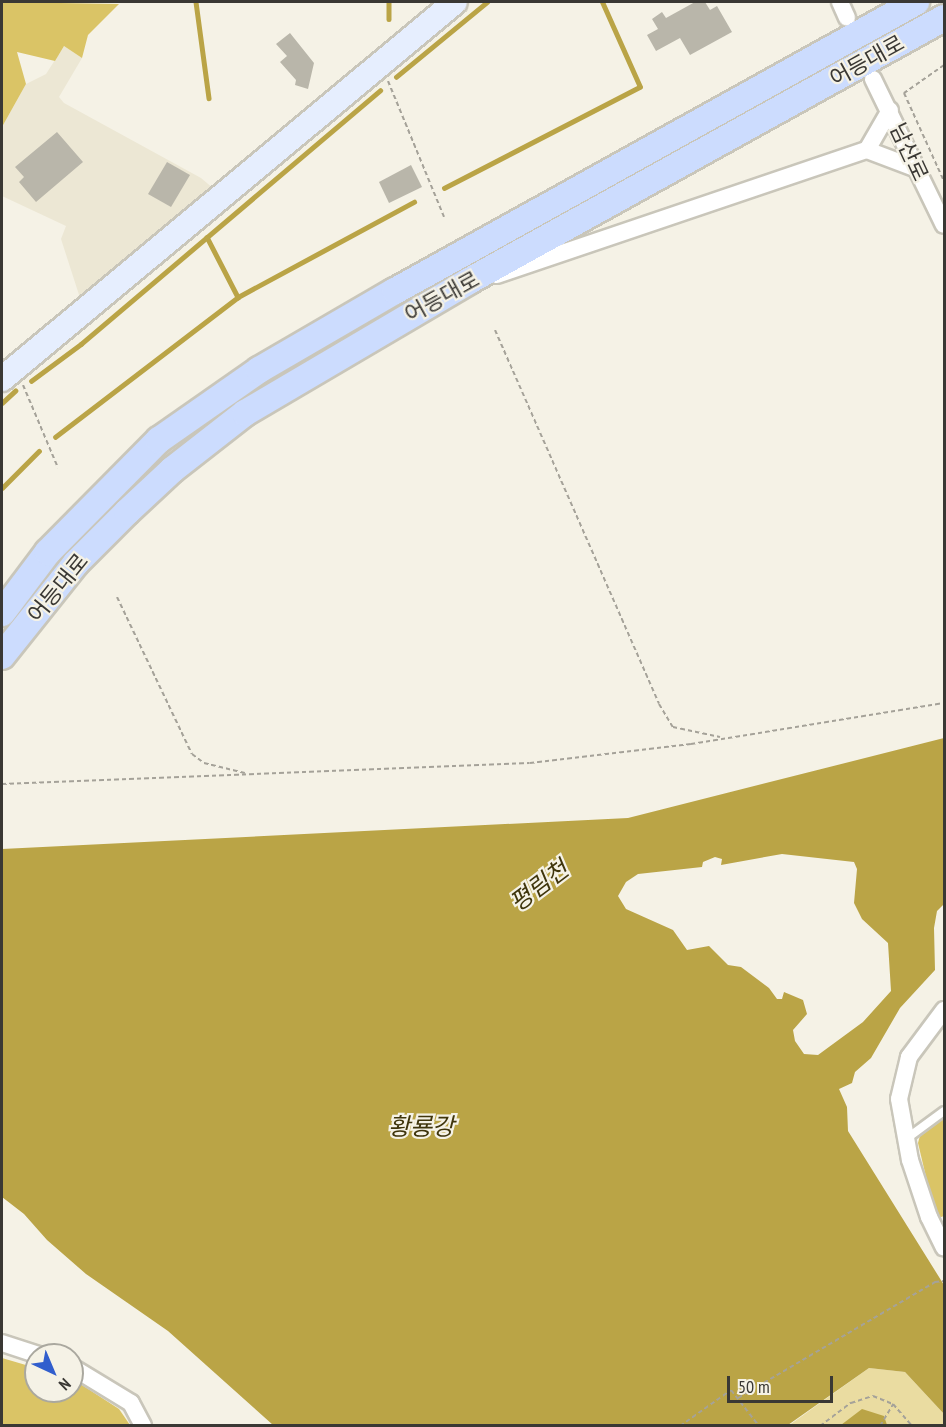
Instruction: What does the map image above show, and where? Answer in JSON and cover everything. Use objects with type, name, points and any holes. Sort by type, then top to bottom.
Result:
[{"type":"main road","points":[[9,373],[171,241],[376,65],[455,2]]},
{"type":"main road","name":"어등대로","points":[[2,613],[48,552],[159,440],[259,370],[395,291],[916,2]]},
{"type":"main road","name":"어등대로","points":[[2,656],[76,563],[172,470],[245,413],[454,290],[945,18]]},
{"type":"street","points":[[840,2],[847,18]]},
{"type":"street","name":"남산로","points":[[873,79],[945,225]]},
{"type":"street","points":[[867,150],[890,110]]},
{"type":"street","points":[[454,290],[867,150],[917,170]]},
{"type":"street","points":[[945,1010],[909,1057],[899,1099],[906,1139],[929,1217],[945,1248]]},
{"type":"street","points":[[2,1343],[24,1350]]},
{"type":"street","points":[[84,1374],[131,1403],[144,1425]]},
{"type":"lane","points":[[906,1139],[945,1111]]},
{"type":"path","points":[[945,64],[904,93],[945,182]]},
{"type":"path","points":[[376,65],[386,76],[444,217]]},
{"type":"path","points":[[495,330],[659,704],[673,727],[723,738]]},
{"type":"path","points":[[9,373],[58,468]]},
{"type":"path","points":[[117,597],[192,753],[204,763],[247,774]]},
{"type":"path","points":[[2,784],[530,763],[723,738],[945,704]]},
{"type":"path","points":[[738,1398],[935,1282],[945,1281]]},
{"type":"path","points":[[680,1425],[731,1390],[759,1425]]},
{"type":"path","points":[[820,1425],[851,1403],[873,1396],[893,1404],[912,1425]]},
{"type":"path","points":[[880,1425],[893,1404]]},
{"type":"shaded area","points":[[2,2],[119,4],[88,35],[82,58],[64,46],[55,61],[17,52],[26,84],[2,127]]},
{"type":"shaded area","points":[[64,46],[82,58],[59,97],[64,103],[201,178],[214,189],[81,301],[61,239],[66,226],[2,196],[2,127],[26,84],[46,74]]},
{"type":"shaded area","points":[[944,1118],[944,1216],[936,1219],[918,1143],[921,1132]]},
{"type":"shaded area","points":[[2,1358],[24,1364],[24,1403],[84,1403],[84,1386],[119,1409],[130,1425],[2,1425]]},
{"type":"shaded area","points":[[869,1368],[905,1372],[944,1414],[944,1425],[788,1426]]},
{"type":"water","name":"황룡강","points":[[944,738],[944,904],[937,911],[934,928],[935,970],[900,1008],[871,1058],[855,1072],[852,1083],[839,1089],[847,1107],[848,1131],[944,1285],[944,1414],[905,1372],[869,1368],[788,1425],[273,1425],[168,1331],[86,1274],[47,1240],[24,1214],[2,1197],[2,849],[628,818]],"holes":[[[782,854],[854,862],[857,869],[854,903],[862,919],[888,943],[891,991],[863,1022],[818,1055],[804,1054],[795,1041],[793,1030],[807,1014],[803,1000],[784,992],[782,999],[777,999],[769,988],[741,967],[728,965],[709,946],[687,950],[673,930],[626,909],[618,896],[626,882],[638,874],[702,867],[703,862],[715,857],[722,859],[721,865]]]},
{"type":"water","points":[[862,1409],[884,1416],[887,1425],[841,1425]]},
{"type":"building","points":[[695,2],[705,2],[710,10],[717,6],[732,32],[690,55],[680,38],[656,51],[647,35],[658,29],[652,19],[662,12],[666,18]]},
{"type":"building","points":[[290,33],[314,63],[308,89],[295,85],[296,80],[280,62],[287,56],[276,44]]},
{"type":"building","points":[[57,132],[83,162],[36,202],[19,182],[24,177],[15,167]]},
{"type":"building","points":[[167,162],[190,175],[171,207],[148,194]]},
{"type":"building","points":[[411,165],[422,187],[389,203],[379,182]]},
{"type":"waterway","points":[[196,2],[209,98]]},
{"type":"waterway","points":[[389,2],[389,19]]},
{"type":"waterway","points":[[396,77],[487,2]]},
{"type":"waterway","points":[[444,188],[640,87],[602,2]]},
{"type":"waterway","points":[[31,381],[81,344],[380,90]]},
{"type":"waterway","points":[[55,437],[238,297],[414,202]]},
{"type":"waterway","points":[[207,237],[238,297]]},
{"type":"waterway","points":[[2,403],[15,391]]},
{"type":"waterway","points":[[2,488],[39,451]]},
{"type":"water label","name":"평림천","points":[[539,886]]}]
